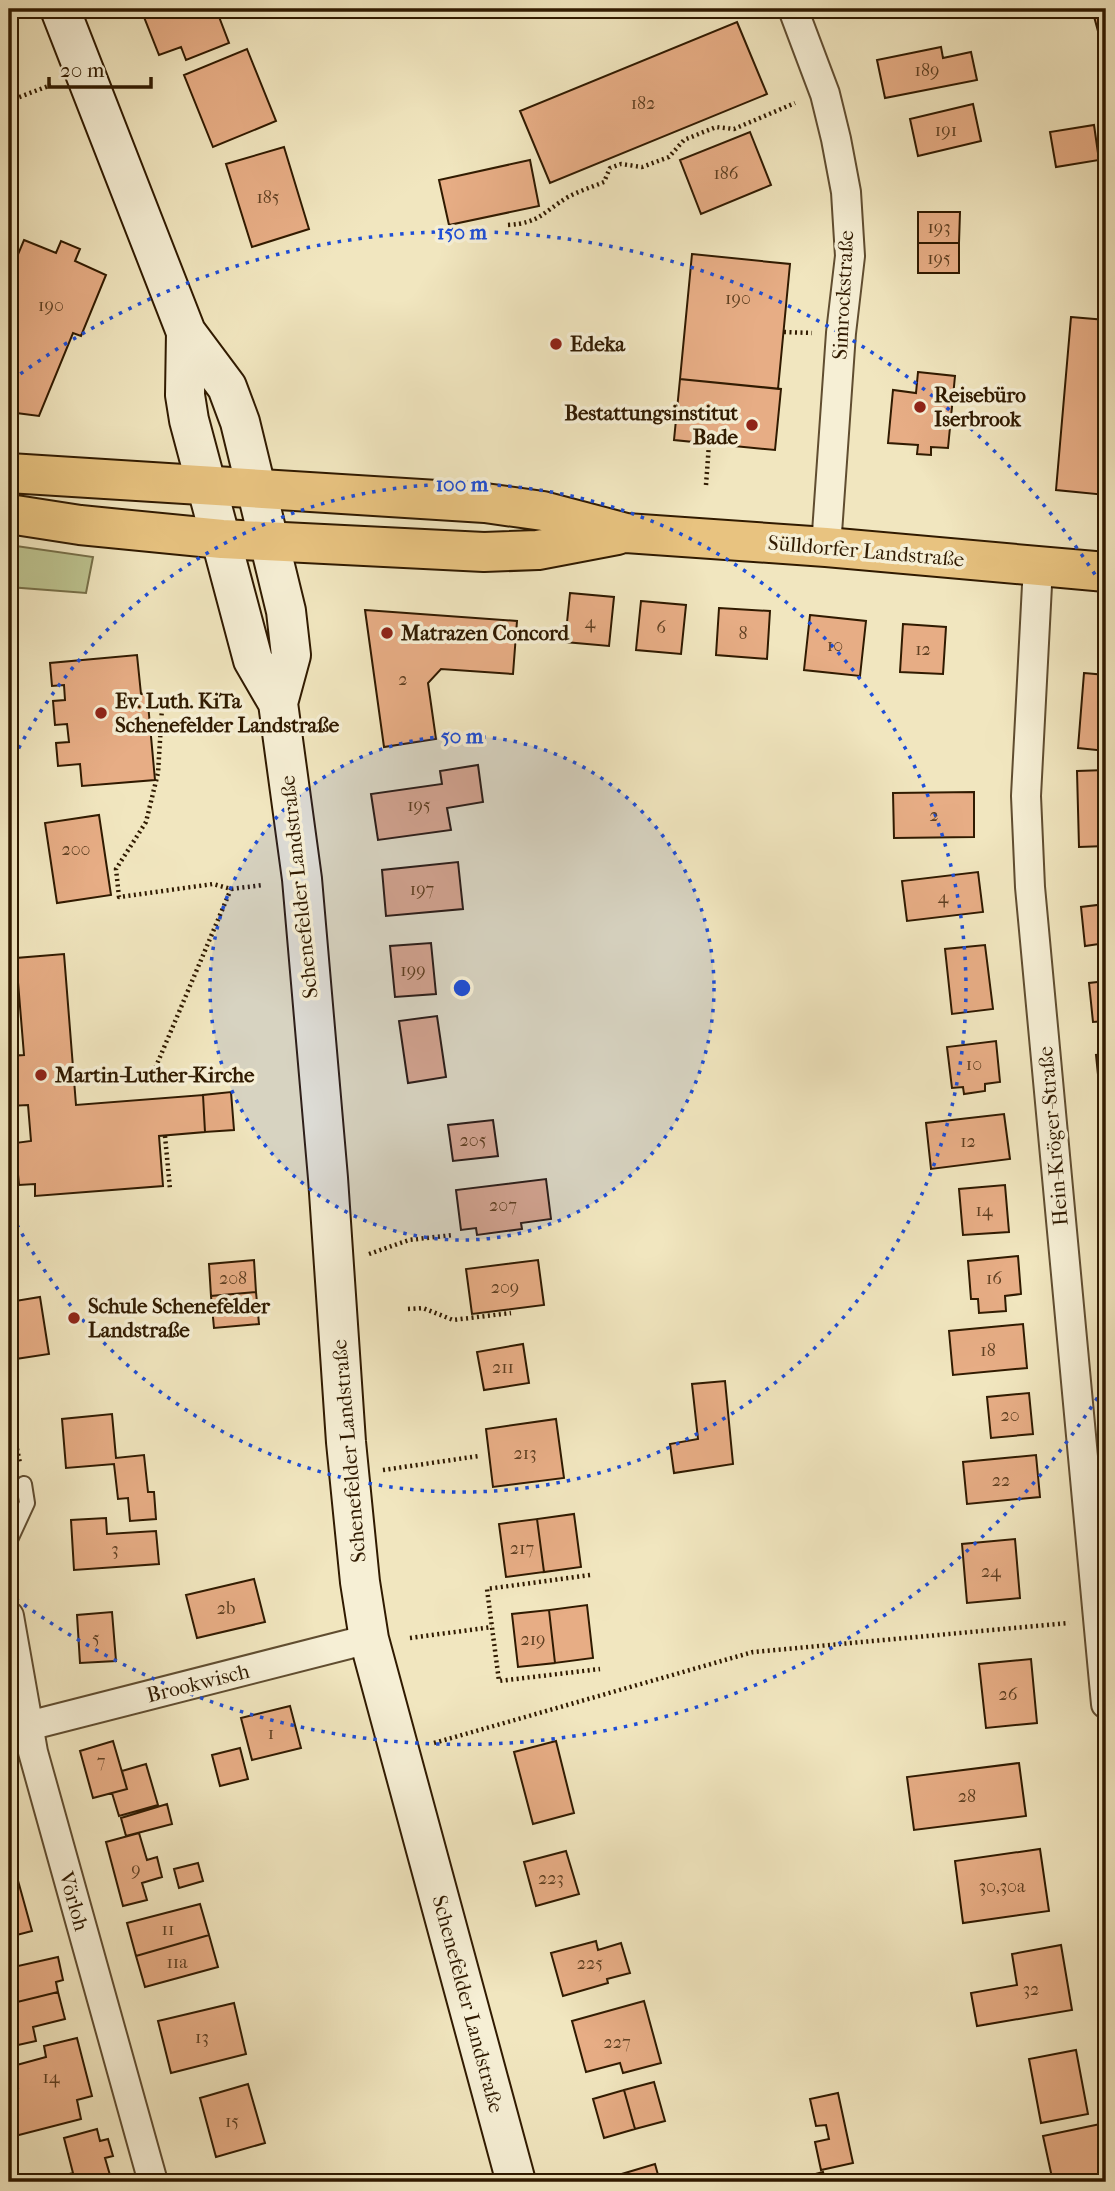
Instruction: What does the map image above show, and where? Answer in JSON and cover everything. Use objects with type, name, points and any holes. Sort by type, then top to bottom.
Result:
[{"type":"main road","name":"Schenefelder Landstraße","points":[[60,9],[186,332],[227,387],[240,422],[286,611],[291,655],[278,703]]},
{"type":"main road","name":"Schenefelder Landstraße","points":[[186,332],[185,395],[189,420],[253,660],[278,703],[302,879],[328,1178],[346,1442],[360,1582],[369,1639],[516,2182]]},
{"type":"main road","name":"Sülldorfer Landstraße","points":[[9,473],[485,503],[543,511],[625,533],[826,547],[1106,572]]},
{"type":"main road","name":"Sülldorfer Landstraße","points":[[9,514],[80,525],[222,539],[484,552],[538,550],[625,533]]},
{"type":"street","name":"Simrockstraße","points":[[793,9],[825,94],[836,139],[846,192],[850,256],[841,334],[826,547]]},
{"type":"street","name":"Hein-Kröger-Straße","points":[[1038,566],[1026,796],[1030,887],[1106,1704]]},
{"type":"street","name":"Vörloh","points":[[9,1616],[28,1726],[153,2182]]},
{"type":"street","name":"Brookwisch","points":[[28,1726],[369,1639]]},
{"type":"lane","points":[[9,1542],[27,1503],[24,1484]]},
{"type":"path","points":[[9,101],[85,72]]},
{"type":"path","points":[[508,225],[537,220],[568,197],[604,182],[610,168],[621,164],[642,167],[669,157],[684,140],[716,127],[734,129],[795,103]]},
{"type":"path","points":[[706,485],[709,444]]},
{"type":"path","points":[[162,708],[158,773],[146,822],[116,869],[119,897],[213,884],[231,889],[263,885]]},
{"type":"path","points":[[149,1083],[231,889]]},
{"type":"path","points":[[165,1136],[170,1188]]},
{"type":"path","points":[[368,1255],[409,1240],[453,1235]]},
{"type":"path","points":[[408,1309],[423,1308],[453,1320],[511,1313]]},
{"type":"path","points":[[9,1411],[24,1484]]},
{"type":"path","points":[[383,1470],[479,1456]]},
{"type":"path","points":[[590,1576],[487,1589],[499,1682],[600,1669]]},
{"type":"path","points":[[433,1743],[753,1652],[1098,1620]]},
{"type":"path","points":[[410,1639],[492,1627]]},
{"type":"green space","points":[[9,545],[93,557],[86,593],[9,587]]},
{"type":"building","points":[[165,9],[216,9],[229,43],[186,60],[181,47],[159,55],[144,17]]},
{"type":"building","points":[[1092,9],[1106,9],[1106,44],[1102,46]]},
{"type":"building","points":[[737,22],[767,94],[550,183],[520,111]]},
{"type":"building","points":[[941,47],[943,58],[971,52],[977,80],[885,98],[877,60]]},
{"type":"building","points":[[247,49],[276,121],[213,147],[184,75]]},
{"type":"building","points":[[973,104],[981,141],[918,156],[910,119]]},
{"type":"building","points":[[1094,125],[1099,160],[1056,167],[1050,132]]},
{"type":"building","points":[[750,132],[771,185],[701,214],[680,160]]},
{"type":"building","points":[[284,147],[309,229],[252,247],[226,164]]},
{"type":"building","points":[[530,160],[539,206],[449,225],[439,180]]},
{"type":"building","points":[[918,212],[960,212],[959,243],[918,243]]},
{"type":"building","points":[[24,240],[56,253],[61,241],[80,249],[75,261],[106,275],[81,336],[73,333],[39,416],[9,412],[9,276]]},
{"type":"building","points":[[918,243],[959,243],[959,273],[918,273]]},
{"type":"building","points":[[692,254],[790,264],[778,389],[680,379]]},
{"type":"building","points":[[1071,317],[1106,320],[1106,495],[1056,490]]},
{"type":"building","points":[[918,372],[955,376],[948,448],[931,447],[931,455],[917,454],[918,445],[888,443],[893,390],[916,393]]},
{"type":"building","points":[[680,379],[781,389],[775,450],[674,440]]},
{"type":"building","points":[[570,593],[614,597],[609,646],[565,642]]},
{"type":"building","points":[[641,601],[686,605],[681,654],[636,650]]},
{"type":"building","points":[[719,608],[770,611],[767,659],[716,655]]},
{"type":"building","points":[[365,610],[517,621],[513,674],[441,669],[428,683],[436,739],[384,747]]},
{"type":"building","points":[[810,615],[866,621],[860,676],[804,670]]},
{"type":"building","points":[[903,624],[946,627],[943,674],[900,672]]},
{"type":"building","name":"Ev. Luth. KiTa Schenefelder Landstraße","points":[[137,655],[141,694],[147,693],[155,780],[82,786],[80,764],[58,766],[56,743],[69,742],[67,724],[55,725],[53,701],[65,700],[64,685],[52,686],[50,663]]},
{"type":"building","points":[[1084,673],[1106,675],[1106,751],[1078,748]]},
{"type":"building","points":[[478,765],[483,802],[447,808],[451,830],[378,840],[371,794],[442,784],[440,771]]},
{"type":"building","points":[[1106,770],[1106,846],[1079,847],[1077,771]]},
{"type":"building","points":[[974,792],[974,837],[894,838],[893,793]]},
{"type":"building","points":[[99,815],[111,895],[57,903],[45,823]]},
{"type":"building","points":[[458,862],[463,909],[386,916],[382,870]]},
{"type":"building","points":[[978,872],[983,912],[907,921],[902,881]]},
{"type":"building","points":[[1106,904],[1106,943],[1085,946],[1081,907]]},
{"type":"building","points":[[431,943],[436,994],[395,997],[390,946]]},
{"type":"building","points":[[985,945],[993,1009],[952,1014],[945,949]]},
{"type":"building","name":"Martin-Luther-Kirche","points":[[64,954],[76,1105],[203,1095],[205,1132],[159,1136],[163,1186],[35,1196],[35,1184],[19,1185],[15,1143],[31,1141],[28,1105],[9,1106],[9,1056],[24,1055],[16,958]]},
{"type":"building","points":[[1106,981],[1106,1021],[1093,1022],[1089,983]]},
{"type":"building","points":[[437,1016],[446,1077],[408,1083],[399,1021]]},
{"type":"building","points":[[996,1041],[1000,1082],[985,1084],[985,1091],[964,1094],[963,1087],[952,1088],[947,1047]]},
{"type":"building","points":[[1106,1054],[1106,1103],[1101,1104],[1096,1055]]},
{"type":"building","points":[[231,1092],[234,1130],[205,1132],[203,1095]]},
{"type":"building","points":[[1004,1114],[1010,1159],[931,1169],[926,1123]]},
{"type":"building","points":[[493,1120],[498,1156],[453,1161],[448,1125]]},
{"type":"building","points":[[546,1179],[551,1219],[521,1223],[522,1229],[477,1235],[476,1228],[461,1230],[456,1190]]},
{"type":"building","points":[[1005,1185],[1009,1232],[963,1235],[959,1189]]},
{"type":"building","points":[[1018,1256],[1021,1294],[1005,1296],[1006,1311],[979,1313],[978,1299],[971,1299],[968,1261]]},
{"type":"building","points":[[254,1260],[256,1292],[211,1296],[209,1264]]},
{"type":"building","points":[[538,1260],[544,1305],[472,1314],[466,1269]]},
{"type":"building","points":[[256,1292],[259,1324],[214,1328],[211,1296]]},
{"type":"building","points":[[40,1297],[49,1354],[9,1360],[9,1302]]},
{"type":"building","points":[[1023,1324],[1027,1368],[953,1375],[949,1331]]},
{"type":"building","points":[[523,1344],[529,1383],[484,1390],[477,1352]]},
{"type":"building","points":[[725,1381],[733,1464],[674,1473],[670,1444],[698,1439],[692,1384]]},
{"type":"building","points":[[1029,1393],[1033,1434],[991,1438],[987,1397]]},
{"type":"building","points":[[112,1414],[116,1458],[144,1455],[148,1492],[154,1492],[156,1519],[130,1521],[128,1498],[118,1499],[114,1464],[66,1468],[62,1419]]},
{"type":"building","points":[[556,1419],[564,1478],[493,1487],[486,1429]]},
{"type":"building","points":[[1036,1455],[1040,1497],[967,1504],[963,1462]]},
{"type":"building","points":[[574,1514],[581,1567],[544,1572],[537,1519]]},
{"type":"building","points":[[106,1518],[107,1534],[156,1531],[159,1564],[74,1570],[71,1520]]},
{"type":"building","points":[[537,1519],[544,1572],[506,1577],[499,1524]]},
{"type":"building","points":[[1015,1539],[1020,1598],[967,1603],[962,1544]]},
{"type":"building","points":[[254,1579],[265,1622],[197,1638],[186,1595]]},
{"type":"building","points":[[587,1605],[593,1658],[555,1663],[549,1610]]},
{"type":"building","points":[[549,1610],[555,1663],[518,1667],[512,1614]]},
{"type":"building","points":[[112,1612],[116,1661],[80,1663],[77,1615]]},
{"type":"building","points":[[1031,1659],[1037,1723],[986,1728],[979,1664]]},
{"type":"building","points":[[290,1706],[301,1748],[252,1760],[241,1718]]},
{"type":"building","points":[[113,1741],[127,1789],[93,1798],[80,1751]]},
{"type":"building","points":[[556,1741],[574,1813],[533,1824],[514,1752]]},
{"type":"building","points":[[240,1748],[248,1779],[220,1786],[212,1755]]},
{"type":"building","points":[[1019,1763],[1026,1816],[914,1830],[907,1777]]},
{"type":"building","points":[[146,1764],[158,1805],[119,1816],[112,1793],[127,1789],[122,1771]]},
{"type":"building","points":[[167,1804],[172,1824],[126,1836],[121,1818]]},
{"type":"building","points":[[139,1833],[147,1860],[157,1857],[162,1877],[142,1883],[147,1900],[123,1906],[106,1842]]},
{"type":"building","points":[[1040,1849],[1049,1911],[963,1923],[955,1861]]},
{"type":"building","points":[[566,1851],[579,1894],[536,1906],[524,1862]]},
{"type":"building","points":[[198,1863],[203,1881],[179,1888],[174,1869]]},
{"type":"building","points":[[17,1877],[32,1931],[9,1937],[9,1880]]},
{"type":"building","points":[[200,1904],[209,1935],[136,1956],[127,1923]]},
{"type":"building","points":[[209,1935],[218,1967],[145,1987],[136,1956]]},
{"type":"building","points":[[596,1941],[598,1950],[621,1943],[630,1973],[607,1979],[608,1983],[563,1996],[551,1953]]},
{"type":"building","points":[[1061,1945],[1072,2010],[977,2026],[971,1993],[1017,1985],[1012,1954]]},
{"type":"building","points":[[58,1957],[63,1980],[56,1982],[58,1992],[9,2004],[9,1968]]},
{"type":"building","points":[[58,1992],[65,2019],[33,2027],[36,2041],[9,2047],[9,2004]]},
{"type":"building","points":[[644,2001],[661,2063],[623,2073],[620,2063],[586,2072],[572,2021]]},
{"type":"building","points":[[234,2003],[246,2054],[171,2073],[158,2021]]},
{"type":"building","points":[[77,2038],[92,2096],[77,2100],[81,2119],[15,2136],[9,2112],[9,2090],[18,2088],[13,2066],[46,2057],[44,2046]]},
{"type":"building","points":[[1076,2050],[1088,2114],[1041,2123],[1029,2059]]},
{"type":"building","points":[[654,2082],[665,2121],[635,2129],[624,2090]]},
{"type":"building","points":[[248,2084],[265,2143],[216,2157],[200,2098]]},
{"type":"building","points":[[624,2090],[635,2129],[604,2138],[593,2099]]},
{"type":"building","points":[[838,2093],[853,2163],[821,2170],[815,2142],[829,2139],[826,2125],[816,2126],[810,2099]]},
{"type":"building","points":[[1105,2123],[1106,2175],[1053,2182],[1043,2136]]},
{"type":"building","points":[[97,2129],[100,2141],[108,2139],[113,2156],[105,2158],[112,2182],[40,2182],[73,2173],[64,2138]]},
{"type":"building","points":[[655,2164],[660,2182],[617,2182],[615,2176]]},
{"type":"building","points":[[823,2172],[826,2182],[809,2182],[808,2176]]},
{"type":"place","name":"Edeka","points":[[556,344]]},
{"type":"place","name":"Reisebüro Iserbrook","points":[[920,407]]},
{"type":"place","name":"Bestattungsinstitut Bade","points":[[752,425]]},
{"type":"place","name":"Matrazen Concord","points":[[387,633]]},
{"type":"place","name":"Ev. Luth. KiTa Schenefelder Landstraße","points":[[101,713]]},
{"type":"place","name":"Martin-Luther-Kirche","points":[[41,1075]]},
{"type":"place","name":"Schule Schenefelder Landstraße","points":[[74,1318]]}]
